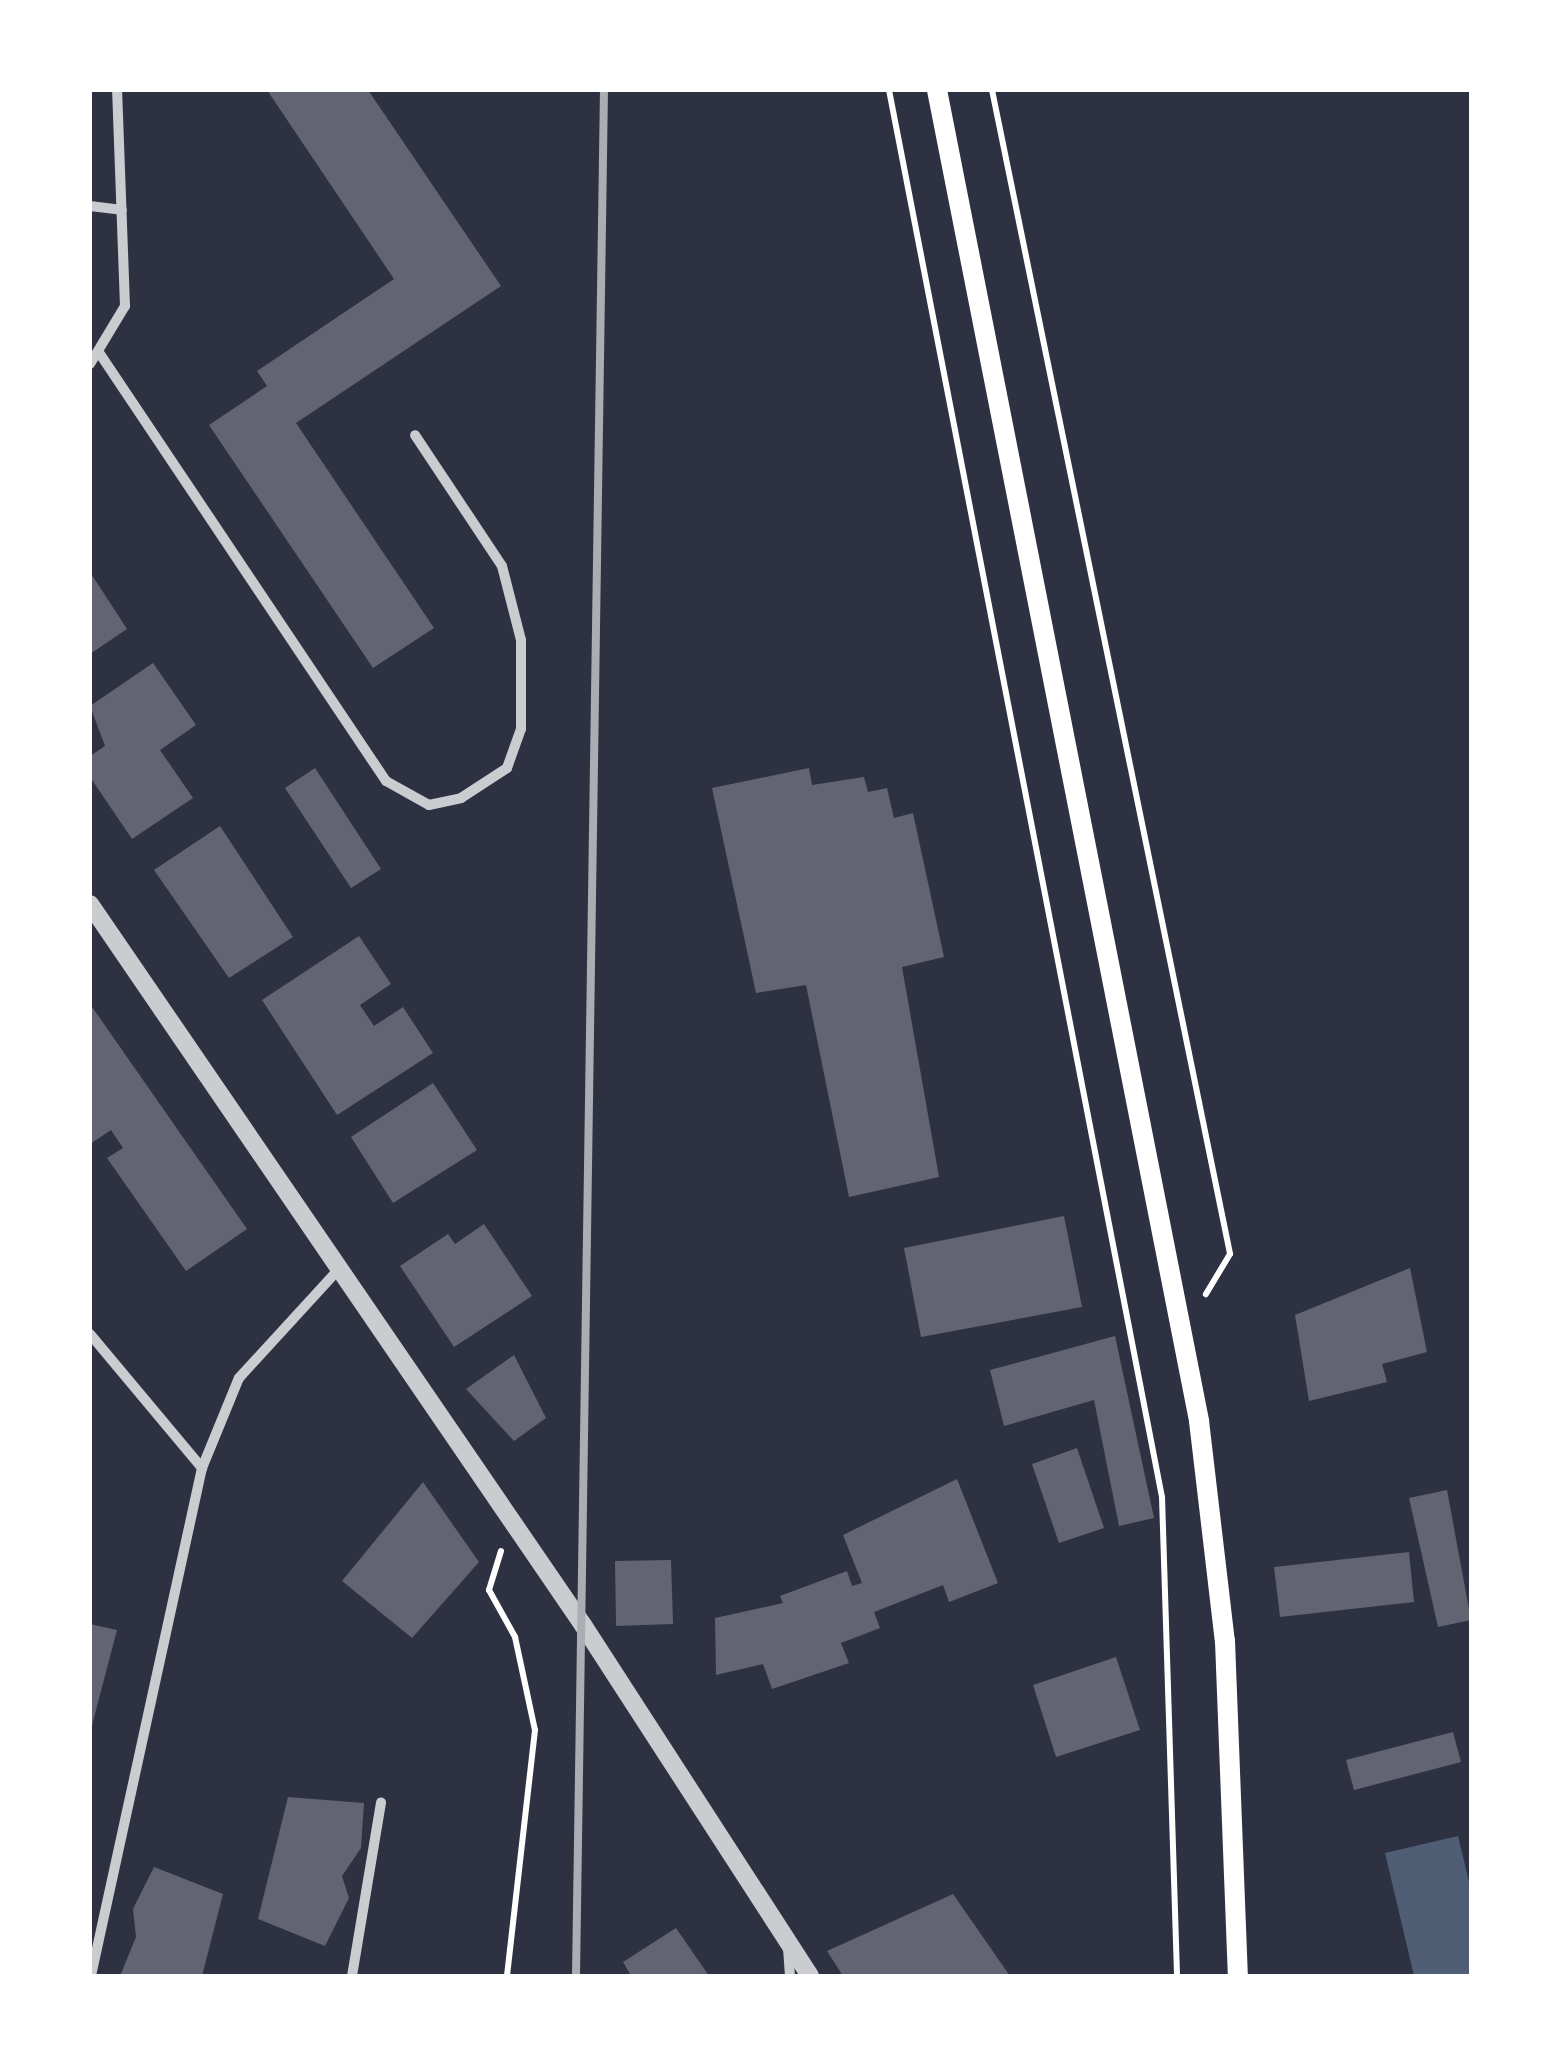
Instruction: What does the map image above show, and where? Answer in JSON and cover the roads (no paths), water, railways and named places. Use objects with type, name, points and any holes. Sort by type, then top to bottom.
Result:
[{"type":"main road","points":[[936,90],[1199,1421],[1225,1641],[1238,1976]]},
{"type":"street","points":[[90,364],[100,354],[125,306],[117,90]]},
{"type":"street","points":[[90,206],[122,210]]},
{"type":"street","points":[[100,354],[386,781],[429,805],[462,798],[507,768],[522,729],[521,640],[502,566],[415,435]]},
{"type":"street","points":[[90,904],[518,1531],[810,1976]]},
{"type":"street","points":[[91,1976],[202,1468],[238,1378],[338,1270]]},
{"type":"street","points":[[90,1334],[202,1468]]},
{"type":"street","points":[[352,1976],[381,1802]]},
{"type":"street","points":[[788,1942],[790,1976]]},
{"type":"water","points":[[1458,1836],[1471,1890],[1471,1976],[1414,1976],[1385,1853]]},
{"type":"railway","points":[[576,1976],[604,90]]}]
